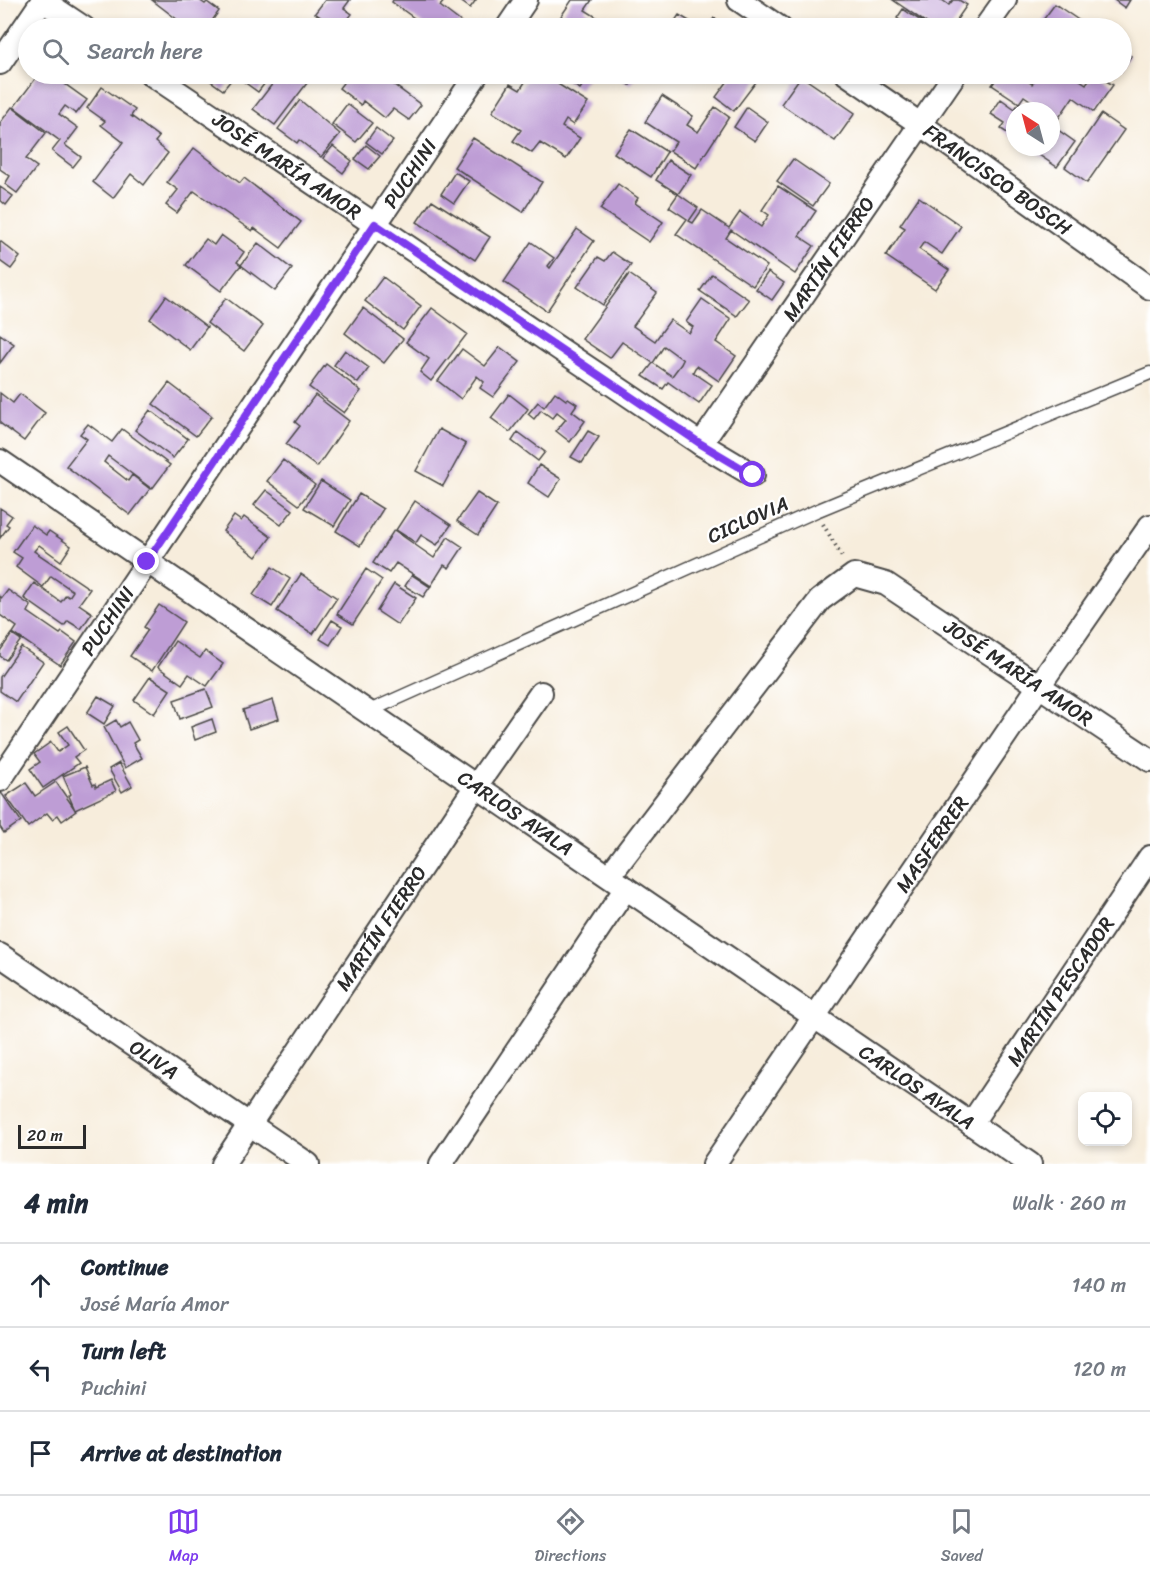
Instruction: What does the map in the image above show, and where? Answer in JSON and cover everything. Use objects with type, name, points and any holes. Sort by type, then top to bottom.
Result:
[{"type":"street","points":[[31,18],[43,0],[69,18]]},
{"type":"street","points":[[514,18],[526,0]]},
{"type":"street","points":[[738,0],[765,18]]},
{"type":"street","points":[[993,18],[1005,0]]},
{"type":"street","points":[[0,63],[18,37]]},
{"type":"street","name":"JOSÉ MARÍA AMOR","points":[[166,84],[701,444],[753,475]]},
{"type":"street","name":"PUCHINI","points":[[0,780],[470,84]]},
{"type":"street","name":"FRANCISCO BOSCH","points":[[862,84],[1150,288]]},
{"type":"street","name":"MARTÍN FIERRO","points":[[701,444],[948,84]]},
{"type":"street","name":"CARLOS AYALA","points":[[0,461],[1030,1164]]},
{"type":"street","name":"MASFERRER","points":[[714,1164],[1150,526]]},
{"type":"street","points":[[441,1164],[617,882],[820,600],[854,575]]},
{"type":"street","name":"JOSÉ MARÍA AMOR","points":[[854,575],[886,584],[1150,760]]},
{"type":"street","name":"MARTÍN FIERRO","points":[[223,1164],[476,786],[541,693]]},
{"type":"street","name":"MARTÍN PESCADOR","points":[[971,1124],[1150,857]]},
{"type":"street","name":"OLIVA","points":[[0,955],[308,1164]]},
{"type":"lane","name":"CICLOVIA","points":[[367,712],[816,511],[1150,374]]},
{"type":"path","points":[[816,511],[854,575]]},
{"type":"building","points":[[152,0],[199,0],[205,4],[207,2],[219,11],[214,18],[175,18]]},
{"type":"building","points":[[325,0],[350,0],[344,8],[352,14],[349,18],[322,18],[315,13]]},
{"type":"building","points":[[393,0],[445,0],[440,6],[456,18],[414,18],[392,2]]},
{"type":"building","points":[[459,0],[476,0],[470,8]]},
{"type":"building","points":[[572,0],[592,0],[585,10],[598,18],[560,18]]},
{"type":"building","points":[[893,0],[942,0],[949,5],[953,0],[959,0],[967,5],[958,18],[919,18]]},
{"type":"building","points":[[1114,0],[1130,0],[1125,8]]},
{"type":"building","points":[[1055,4],[1075,18],[1044,18]]},
{"type":"building","points":[[903,9],[917,18],[897,18]]},
{"type":"building","points":[[31,84],[65,84],[87,100],[76,114],[65,106],[59,114],[78,128],[65,145],[81,157],[73,167],[52,151],[60,141],[14,107]]},
{"type":"building","points":[[215,84],[228,84],[223,90]]},
{"type":"building","points":[[247,84],[264,84],[258,92]]},
{"type":"building","points":[[272,84],[306,84],[275,125],[253,109]]},
{"type":"building","points":[[342,84],[393,84],[421,105],[409,120],[393,109],[385,118],[363,101],[361,105],[339,88]]},
{"type":"building","points":[[510,84],[520,90],[524,84],[558,84],[588,103],[573,125],[566,120],[562,127],[580,138],[566,159],[540,143],[532,153],[513,141],[521,130],[492,112]]},
{"type":"building","points":[[572,84],[583,84],[580,89]]},
{"type":"building","points":[[726,84],[754,84],[734,111],[716,97]]},
{"type":"building","points":[[795,84],[813,84],[855,113],[835,141],[781,104]]},
{"type":"building","points":[[992,85],[1113,85],[1094,112],[1073,97],[1060,116],[1060,102],[1033,102],[1024,96],[1018,102]]},
{"type":"building","points":[[102,87],[135,110],[131,116],[159,137],[155,142],[168,153],[144,185],[131,174],[113,198],[93,182],[123,142],[101,125],[105,121],[87,108]]},
{"type":"building","points":[[662,96],[693,116],[687,125],[698,132],[715,107],[729,117],[696,168],[670,151],[676,142],[645,122]]},
{"type":"building","points":[[1001,99],[1006,103],[1006,132],[1001,129],[1005,123],[991,114]]},
{"type":"building","points":[[300,100],[340,134],[321,157],[299,140],[297,143],[278,129]]},
{"type":"building","points":[[347,104],[372,123],[356,142],[332,124]]},
{"type":"building","points":[[12,107],[46,133],[26,159],[37,167],[17,193],[5,184],[10,176],[0,169],[0,123]]},
{"type":"building","points":[[747,107],[768,122],[755,141],[734,127]]},
{"type":"building","points":[[1101,114],[1124,130],[1087,183],[1065,167]]},
{"type":"building","points":[[376,128],[393,141],[382,154],[366,142]]},
{"type":"building","points":[[631,129],[667,152],[651,177],[614,153]]},
{"type":"building","points":[[1060,131],[1075,142],[1057,167],[1040,156],[1060,156]]},
{"type":"building","points":[[473,138],[542,182],[523,212],[454,167]]},
{"type":"building","points":[[366,145],[380,156],[369,169],[355,159]]},
{"type":"building","points":[[333,146],[352,161],[343,173],[323,158]]},
{"type":"building","points":[[194,148],[240,183],[244,178],[301,222],[281,248],[254,228],[252,231],[194,191],[177,213],[166,205],[178,190],[167,182]]},
{"type":"building","points":[[793,159],[829,184],[813,206],[777,181]]},
{"type":"building","points":[[668,160],[691,175],[678,194],[656,180]]},
{"type":"building","points":[[455,172],[469,181],[454,203],[441,194]]},
{"type":"building","points":[[618,184],[638,198],[635,203],[663,222],[649,242],[600,209]]},
{"type":"building","points":[[778,186],[816,211],[799,236],[814,246],[795,274],[731,230],[726,238],[767,266],[753,286],[676,234],[687,219],[669,207],[678,194],[698,208],[689,221],[693,223],[702,210],[729,228],[740,212],[761,227],[769,215],[762,210]]},
{"type":"building","points":[[0,187],[13,196],[6,205],[0,200]]},
{"type":"building","points":[[919,197],[961,226],[942,254],[924,242],[919,249],[949,270],[935,289],[886,256],[905,228],[900,225]]},
{"type":"building","points":[[432,200],[490,237],[475,260],[417,222]]},
{"type":"building","points":[[577,229],[594,241],[547,311],[504,282],[531,242],[554,258],[548,266],[550,268]]},
{"type":"building","points":[[221,235],[244,252],[237,262],[241,265],[221,291],[186,265],[206,239],[214,245]]},
{"type":"building","points":[[0,241],[20,257],[11,269],[0,261]]},
{"type":"building","points":[[258,243],[292,269],[275,291],[241,265]]},
{"type":"building","points":[[612,252],[631,265],[603,305],[577,287],[598,257],[605,261]]},
{"type":"building","points":[[768,272],[784,283],[772,300],[756,289]]},
{"type":"building","points":[[629,274],[657,293],[633,326],[655,341],[670,320],[689,333],[693,327],[686,322],[702,299],[731,319],[716,342],[736,356],[719,381],[697,366],[695,368],[693,372],[712,385],[699,404],[668,382],[663,389],[643,376],[653,363],[622,342],[610,358],[582,339]],"holes":[[[664,346],[683,360],[672,376],[653,363]]]},
{"type":"building","points":[[712,274],[749,300],[737,316],[700,291]]},
{"type":"building","points":[[383,277],[421,306],[403,330],[365,301]]},
{"type":"building","points":[[166,296],[207,327],[190,350],[150,319]]},
{"type":"building","points":[[226,298],[263,326],[244,351],[207,323]]},
{"type":"building","points":[[363,308],[403,339],[384,363],[345,333]]},
{"type":"building","points":[[432,308],[467,334],[431,381],[420,372],[429,359],[406,342]]},
{"type":"building","points":[[0,334],[14,344],[0,363]]},
{"type":"building","points":[[500,347],[520,362],[493,397],[480,388],[484,382],[477,376],[461,399],[438,381],[462,349],[485,366]]},
{"type":"building","points":[[345,350],[369,368],[358,383],[334,365]]},
{"type":"building","points":[[326,364],[361,391],[344,413],[309,387]]},
{"type":"building","points":[[169,383],[212,416],[196,436],[153,404]]},
{"type":"building","points":[[555,392],[577,404],[572,411],[585,421],[570,442],[556,431],[566,419],[557,412],[552,418],[541,410],[534,419],[528,414],[538,402],[544,407]]},
{"type":"building","points":[[0,393],[13,403],[20,394],[45,413],[24,441],[0,423]]},
{"type":"building","points":[[509,394],[528,409],[510,432],[491,418]]},
{"type":"building","points":[[315,395],[349,421],[317,467],[286,444],[300,426],[295,422]]},
{"type":"building","points":[[150,410],[188,439],[173,458],[135,430]]},
{"type":"building","points":[[88,424],[112,442],[122,429],[170,465],[152,489],[108,456],[104,462],[128,481],[132,475],[150,489],[130,515],[66,466],[87,439],[80,434]]},
{"type":"building","points":[[439,429],[466,444],[443,486],[416,471]]},
{"type":"building","points":[[588,431],[599,437],[582,463],[571,457]]},
{"type":"building","points":[[518,432],[545,452],[538,461],[512,441]]},
{"type":"building","points":[[283,460],[315,485],[299,505],[267,481]]},
{"type":"building","points":[[539,465],[561,479],[549,497],[528,483]]},
{"type":"building","points":[[321,481],[350,500],[334,526],[304,508]]},
{"type":"building","points":[[266,490],[293,510],[281,525],[254,505]]},
{"type":"building","points":[[477,493],[497,506],[478,535],[457,521]]},
{"type":"building","points":[[359,494],[383,509],[360,546],[336,531]]},
{"type":"building","points":[[415,501],[451,525],[437,545],[421,535],[416,543],[396,530]]},
{"type":"building","points":[[0,508],[12,516],[6,524],[9,526],[0,538]]},
{"type":"building","points":[[234,516],[241,521],[244,517],[271,537],[256,557],[223,531]]},
{"type":"building","points":[[32,525],[46,535],[49,531],[71,546],[61,561],[39,545],[34,551],[90,589],[79,604],[92,613],[81,629],[68,621],[64,626],[24,598],[34,583],[61,602],[73,591],[51,576],[43,587],[16,567],[22,558],[13,552]]},
{"type":"building","points":[[394,530],[434,558],[448,537],[463,547],[449,568],[444,565],[431,586],[396,563],[389,573],[373,563]]},
{"type":"building","points":[[272,567],[290,579],[272,607],[253,595]]},
{"type":"building","points":[[366,569],[382,580],[353,624],[337,614]]},
{"type":"building","points":[[301,574],[337,598],[313,634],[277,611]]},
{"type":"building","points":[[412,575],[430,587],[423,597],[405,586]]},
{"type":"building","points":[[394,584],[416,598],[398,625],[377,611]]},
{"type":"building","points":[[8,590],[31,606],[28,612],[76,642],[60,665],[13,633],[17,627],[0,615],[0,596],[2,598]]},
{"type":"building","points":[[159,605],[184,622],[152,671],[130,656],[148,630],[144,627]]},
{"type":"building","points":[[332,620],[342,626],[330,645],[320,639]]},
{"type":"building","points":[[12,634],[21,640],[6,660],[0,656],[0,651]]},
{"type":"building","points":[[175,641],[200,658],[205,651],[223,664],[207,686],[189,674],[182,684],[158,667]]},
{"type":"building","points":[[21,647],[43,662],[16,702],[0,691],[0,677]]},
{"type":"building","points":[[150,677],[170,690],[154,714],[134,700]]},
{"type":"building","points":[[206,689],[213,707],[180,719],[174,700]]},
{"type":"building","points":[[98,696],[115,706],[104,724],[87,713]]},
{"type":"building","points":[[273,700],[279,719],[249,729],[243,710]]},
{"type":"building","points":[[212,719],[216,732],[195,740],[191,727]]},
{"type":"building","points":[[116,720],[120,727],[128,722],[138,740],[133,743],[142,758],[125,768],[104,727]]},
{"type":"building","points":[[68,726],[84,750],[74,757],[79,763],[43,788],[30,769],[40,762],[34,754],[51,742],[58,752],[68,745],[59,732]]},
{"type":"building","points":[[119,763],[132,786],[122,792],[109,769]]},
{"type":"building","points":[[85,767],[93,785],[95,784],[96,787],[111,780],[116,791],[75,810],[63,776]]},
{"type":"building","points":[[56,782],[76,811],[62,821],[58,815],[52,819],[47,813],[28,827],[6,796],[26,783],[35,796]]},
{"type":"building","points":[[0,791],[21,821],[4,833],[0,827]]},
{"type":"route","points":[[147,562],[375,224],[701,444],[753,475]]}]
